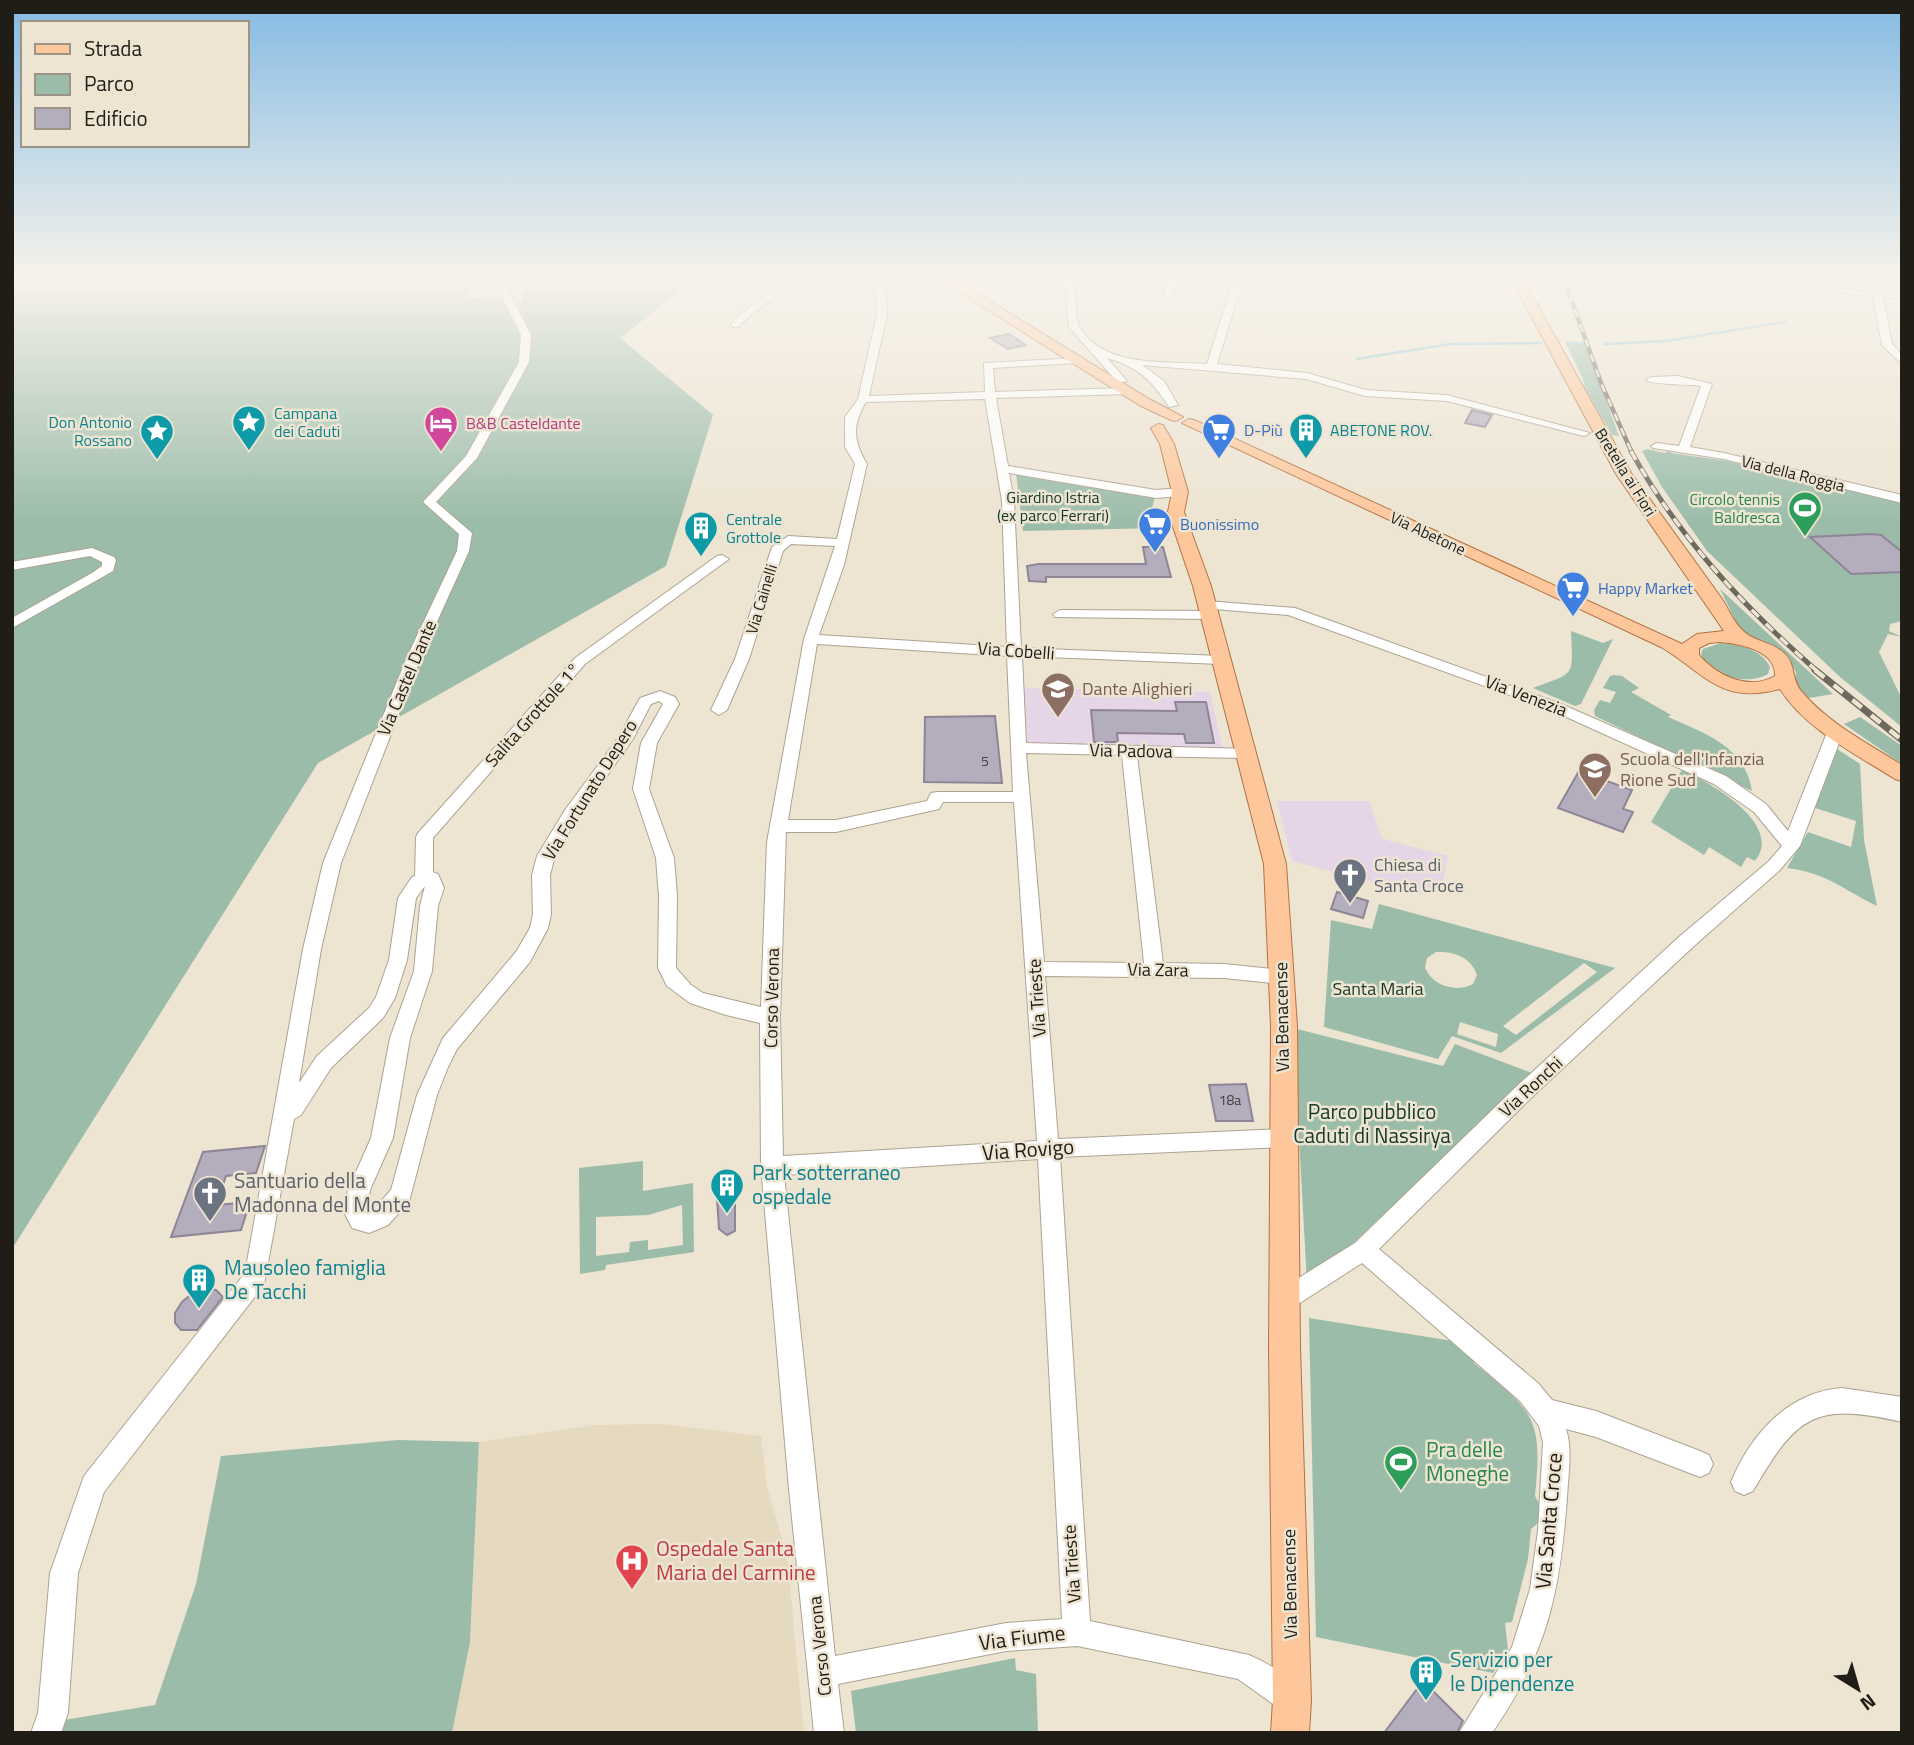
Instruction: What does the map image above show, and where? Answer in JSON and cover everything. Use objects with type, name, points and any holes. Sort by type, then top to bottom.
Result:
[{"type":"main road","points":[[1077,360],[1124,386],[1144,402],[1218,436]]},
{"type":"main road","name":"Bretella ai Fiori","points":[[1563,360],[1624,474],[1716,603],[1716,632]]},
{"type":"main road","name":"Via Benacense","points":[[1144,402],[1167,444],[1180,492],[1176,512],[1184,529],[1208,610],[1275,864],[1281,976],[1291,1716]]},
{"type":"main road","points":[[1157,424],[1179,419]]},
{"type":"main road","points":[[1167,444],[1179,419]]},
{"type":"main road","name":"Via Abetone","points":[[1218,436],[1639,630]]},
{"type":"main road","points":[[1639,630],[1677,639],[1716,632],[1744,640],[1773,653],[1782,662],[1786,671],[1784,679],[1791,693],[1809,711],[1902,774]]},
{"type":"main road","points":[[1639,630],[1689,656],[1697,667],[1718,680],[1754,688],[1809,711]]},
{"type":"main road","points":[[1689,656],[1690,646],[1716,632]]},
{"type":"main road","points":[[1754,688],[1770,686],[1784,679]]},
{"type":"street","name":"Via Castel Dante","points":[[285,1113],[313,949],[332,863],[414,657],[463,551],[466,533],[429,502],[471,458],[524,360]]},
{"type":"street","name":"Corso Verona","points":[[829,1733],[802,1489],[772,1166],[770,1017],[776,842],[811,639],[842,543],[861,464],[851,447],[851,417],[863,399],[874,360]]},
{"type":"street","name":"Via Trieste","points":[[1053,360],[988,365],[1004,468],[1010,550],[1021,797],[1048,1148],[1077,1632]]},
{"type":"street","points":[[1103,360],[1124,386]]},
{"type":"street","points":[[1212,365],[1214,360]]},
{"type":"street","points":[[1130,361],[1212,365],[1307,376],[1365,393],[1447,398],[1584,433]]},
{"type":"street","points":[[1130,361],[1160,383],[1179,419]]},
{"type":"street","points":[[1651,380],[1678,379],[1707,384],[1683,450]]},
{"type":"street","points":[[863,399],[991,397],[1124,386]]},
{"type":"street","name":"Via della Roggia","points":[[1657,446],[1764,465],[1902,499]]},
{"type":"street","points":[[1004,468],[1156,494],[1180,492]]},
{"type":"street","name":"Via Cainelli","points":[[719,710],[742,659],[777,550],[788,540],[842,543]]},
{"type":"street","points":[[12,566],[92,552],[109,560],[108,568],[97,576],[47,601],[12,624]]},
{"type":"street","name":"Salita Grottole 1°","points":[[425,878],[424,837],[580,661],[722,559]]},
{"type":"street","name":"Via Venezia","points":[[1059,614],[1290,611],[1556,707],[1720,780],[1760,808],[1791,846]]},
{"type":"street","name":"Via Cobelli","points":[[811,639],[1221,660]]},
{"type":"street","name":"Via Fortunato Depero","points":[[425,878],[432,878],[435,888],[426,927],[423,971],[400,1038],[382,1138],[359,1190],[355,1212],[360,1221],[369,1223],[380,1219],[401,1195],[427,1095],[438,1067],[450,1044],[523,957],[539,928],[542,914],[541,874],[546,856],[625,739],[645,701],[652,697],[665,696],[671,704],[649,743],[642,778],[642,789],[665,858],[668,896],[667,968],[670,977],[684,992],[770,1017]]},
{"type":"street","points":[[1791,846],[1836,730]]},
{"type":"street","name":"Via Padova","points":[[1018,748],[1244,753]]},
{"type":"street","points":[[1129,751],[1154,969]]},
{"type":"street","points":[[780,826],[836,826],[916,811],[933,806],[937,797],[1021,797]]},
{"type":"street","name":"Via Ronchi","points":[[1284,1300],[1363,1250],[1542,1075],[1687,941],[1774,866],[1791,846]]},
{"type":"street","points":[[46,1733],[53,1713],[64,1573],[93,1485],[256,1278],[285,1113],[294,1109],[302,1100],[324,1062],[376,1013],[393,980],[407,898],[412,887],[425,878]]},
{"type":"street","name":"Via Zara","points":[[1035,969],[1154,969],[1281,976]]},
{"type":"street","name":"Via Rovigo","points":[[772,1166],[1048,1148],[1284,1138]]},
{"type":"street","name":"Via Santa Croce","points":[[1363,1250],[1529,1392],[1545,1411],[1554,1430],[1556,1466],[1549,1568],[1544,1594],[1527,1647],[1497,1701],[1474,1733]]},
{"type":"street","points":[[1744,1482],[1774,1437],[1804,1408],[1832,1401],[1851,1401],[1902,1410]]},
{"type":"street","points":[[1545,1411],[1596,1424],[1700,1464]]},
{"type":"street","name":"Via Fiume","points":[[824,1672],[1006,1637],[1077,1632],[1239,1665],[1256,1673],[1291,1716]]},
{"type":"shaded area","name":"Dante Alighieri","points":[[1023,688],[1210,692],[1223,749],[1026,745]],"holes":[[[1175,703],[1206,703],[1214,742],[1186,743],[1183,727],[1116,728],[1118,742],[1091,710],[1177,711]]]},
{"type":"shaded area","points":[[1277,801],[1369,801],[1382,839],[1448,856],[1441,891],[1423,886],[1421,895],[1292,861]]},
{"type":"shaded area","name":"Ospedale Santa Maria del Carmine","points":[[662,1424],[761,1436],[767,1487],[787,1556],[804,1733],[452,1733],[470,1642],[479,1442],[596,1425]]},
{"type":"green space","points":[[12,360],[647,360],[713,415],[666,566],[318,763],[12,1249]]},
{"type":"green space","points":[[1574,360],[1592,360],[1619,436],[1612,435],[1585,388]]},
{"type":"green space","name":"Circolo tennis Baldresca","points":[[1647,449],[1664,453],[1671,450],[1671,453],[1727,461],[1902,502],[1902,621],[1890,624],[1889,631],[1902,637],[1888,634],[1879,652],[1902,699],[1902,727],[1840,677],[1707,551],[1662,487],[1642,451]]},
{"type":"green space","name":"Giardino Istria (ex parco Ferrari)","points":[[1016,473],[1155,497],[1151,511],[1160,528],[1023,531]]},
{"type":"green space","points":[[1720,589],[1833,694],[1809,698],[1795,686],[1796,672],[1789,661],[1740,630]]},
{"type":"green space","points":[[1571,631],[1603,643],[1613,639],[1581,704],[1575,706],[1533,688],[1557,679],[1569,671],[1572,657]]},
{"type":"green space","points":[[1721,643],[1756,652],[1770,667],[1768,674],[1760,678],[1741,679],[1713,669],[1701,654],[1703,649]]},
{"type":"green space","points":[[1610,676],[1622,676],[1639,688],[1631,692],[1671,715],[1668,717],[1709,736],[1732,752],[1748,776],[1752,791],[1595,716],[1594,710],[1600,700],[1610,703],[1616,692],[1603,688]]},
{"type":"green space","points":[[1860,717],[1902,746],[1902,764],[1844,724]]},
{"type":"green space","points":[[1837,749],[1860,764],[1864,840],[1877,906],[1824,878],[1787,868],[1808,832],[1851,847],[1856,821],[1812,807]]},
{"type":"green space","points":[[1682,770],[1724,794],[1752,819],[1760,833],[1762,847],[1755,861],[1747,857],[1741,867],[1709,847],[1704,855],[1651,822]]},
{"type":"green space","name":"Santa Maria","points":[[1379,904],[1615,968],[1501,1053],[1452,1036],[1438,1059],[1324,1027],[1331,920],[1372,929]],"holes":[[[1436,952],[1455,954],[1471,964],[1477,975],[1473,984],[1452,988],[1433,979],[1425,968],[1427,958]],[[1584,963],[1597,972],[1516,1035],[1503,1026]],[[1460,1022],[1498,1034],[1496,1047],[1457,1034]]]},
{"type":"green space","name":"Parco pubblico Caduti di Nassirya","points":[[1293,1028],[1443,1066],[1455,1044],[1532,1073],[1328,1267],[1307,1283]]},
{"type":"green space","points":[[643,1161],[643,1191],[693,1183],[694,1252],[606,1265],[605,1270],[580,1274],[579,1168]],"holes":[[[682,1205],[683,1245],[648,1250],[648,1240],[630,1242],[629,1252],[596,1256],[596,1217],[648,1215]]]},
{"type":"green space","name":"Pra delle Moneghe","points":[[1309,1318],[1459,1342],[1473,1354],[1474,1363],[1510,1393],[1530,1418],[1537,1449],[1535,1496],[1540,1505],[1539,1522],[1531,1529],[1528,1559],[1512,1622],[1505,1623],[1508,1650],[1493,1673],[1316,1637]]},
{"type":"green space","points":[[398,1440],[479,1442],[470,1642],[452,1733],[58,1733],[64,1720],[155,1705],[196,1584],[221,1456]]},
{"type":"green space","points":[[1015,1658],[1016,1670],[1036,1674],[1038,1733],[856,1733],[851,1691]]},
{"type":"building","points":[[1472,410],[1492,415],[1485,427],[1465,423]]},
{"type":"building","points":[[1881,535],[1902,552],[1902,572],[1851,574],[1810,537]]},
{"type":"building","points":[[1143,547],[1163,547],[1171,577],[1046,577],[1046,582],[1029,581],[1027,566],[1038,564],[1146,564]]},
{"type":"building","points":[[1175,702],[1206,702],[1214,743],[1186,743],[1184,734],[1117,733],[1118,742],[1094,742],[1091,710],[1177,711]]},
{"type":"building","points":[[995,716],[1002,783],[924,782],[925,717]]},
{"type":"building","name":"Scuola dell'Infanzia Rione Sud","points":[[1579,771],[1632,790],[1623,809],[1633,812],[1623,832],[1558,808]]},
{"type":"building","name":"Chiesa di Santa Croce","points":[[1337,892],[1368,901],[1363,918],[1331,909]]},
{"type":"building","points":[[1246,1084],[1253,1121],[1216,1121],[1209,1085]]},
{"type":"building","points":[[265,1146],[256,1173],[226,1176],[216,1205],[250,1202],[241,1230],[171,1237],[203,1152]]},
{"type":"building","name":"Park sotterraneo ospedale","points":[[728,1192],[734,1193],[735,1198],[735,1231],[727,1235],[719,1229],[717,1199]]},
{"type":"building","name":"Mausoleo famiglia De Tacchi","points":[[205,1289],[216,1290],[223,1297],[197,1330],[181,1330],[175,1323],[175,1313],[182,1302],[193,1293]]},
{"type":"building","name":"Servizio per le Dipendenze","points":[[1423,1681],[1463,1721],[1457,1733],[1384,1733]]},
{"type":"railway","points":[[1593,360],[1631,452]]},
{"type":"railway","points":[[1631,452],[1691,542],[1738,596],[1817,671]]},
{"type":"railway","points":[[1815,670],[1902,740]]},
{"type":"place","name":"Campana dei Caduti","points":[[249,452]]},
{"type":"place","name":"B&B Casteldante","points":[[441,453]]},
{"type":"place","name":"D-Più","points":[[1219,460]]},
{"type":"place","name":"ABETONE ROV.","points":[[1306,460]]},
{"type":"place","name":"Don Antonio Rossano","points":[[157,461]]},
{"type":"place","name":"Circolo tennis Baldresca","points":[[1805,538]]},
{"type":"place","name":"Buonissimo","points":[[1155,554]]},
{"type":"place","name":"Centrale Grottole","points":[[701,558]]},
{"type":"place","name":"Happy Market","points":[[1573,618]]},
{"type":"place","name":"Dante Alighieri","points":[[1058,719]]},
{"type":"place","name":"Scuola dell'Infanzia Rione Sud","points":[[1595,799]]},
{"type":"place","name":"Chiesa di Santa Croce","points":[[1350,905]]},
{"type":"place","name":"Park sotterraneo ospedale","points":[[727,1215]]},
{"type":"place","name":"Santuario della Madonna del Monte","points":[[210,1223]]},
{"type":"place","name":"Mausoleo famiglia De Tacchi","points":[[199,1310]]},
{"type":"place","name":"Pra delle Moneghe","points":[[1401,1492]]},
{"type":"place","name":"Ospedale Santa Maria del Carmine","points":[[632,1591]]},
{"type":"place","name":"Servizio per le Dipendenze","points":[[1426,1702]]}]
